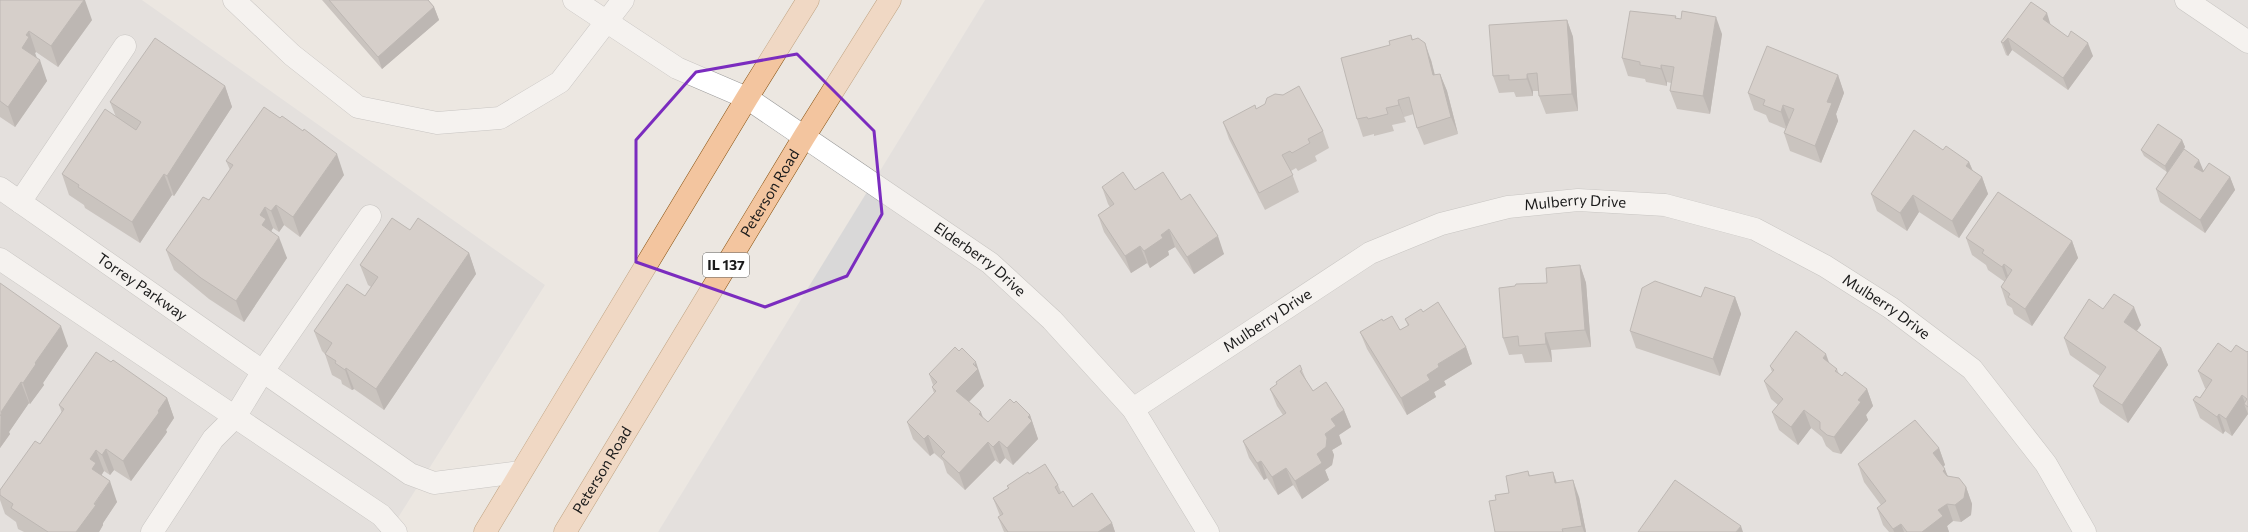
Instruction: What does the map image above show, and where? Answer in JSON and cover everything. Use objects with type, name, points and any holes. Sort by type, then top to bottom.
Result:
[{"type":"main road","points":[[485,532],[747,98],[808,0]]},
{"type":"main road","name":"Peterson Road","points":[[564,532],[804,137],[890,0]]},
{"type":"street","points":[[234,0],[292,55],[358,107],[437,123],[500,118],[560,82],[608,21],[622,0]]},
{"type":"street","name":"Elderberry Drive","points":[[574,0],[608,21],[677,68],[747,98],[990,262],[1052,320],[1133,409]]},
{"type":"street","points":[[2186,0],[2248,42]]},
{"type":"street","points":[[20,202],[125,46]]},
{"type":"street","name":"Torrey Parkway","points":[[0,188],[416,476],[434,483],[520,472]]},
{"type":"street","name":"Mulberry Drive","points":[[1133,409],[1370,253],[1441,224],[1508,207],[1578,200],[1665,205],[1755,229],[1825,266],[1891,308],[1972,369],[2046,464],[2084,532]]},
{"type":"street","points":[[152,532],[213,440],[235,417],[263,371],[370,216]]},
{"type":"street","points":[[0,259],[381,514],[396,532]]},
{"type":"street","points":[[1133,409],[1208,532]]},
{"type":"highlighted area","points":[[797,54],[874,131],[882,214],[847,276],[765,307],[636,262],[636,140],[696,72]]},
{"type":"shaded area","points":[[0,0],[142,0],[545,285],[389,532],[0,532]]},
{"type":"shaded area","points":[[985,0],[2248,0],[2248,532],[658,532]]},
{"type":"building","points":[[0,0],[84,0],[51,46],[29,31],[26,35],[29,37],[22,48],[40,60],[8,107],[0,101]]},
{"type":"building","points":[[329,0],[428,0],[434,7],[378,57]]},
{"type":"building","points":[[2031,2],[2047,13],[2043,19],[2068,37],[2071,31],[2088,43],[2063,78],[2008,38],[2003,43],[2001,42]]},
{"type":"building","points":[[1630,11],[1676,16],[1675,18],[1681,19],[1682,11],[1716,17],[1703,96],[1670,91],[1674,67],[1661,65],[1661,69],[1640,65],[1640,62],[1622,58]]},
{"type":"building","points":[[1567,20],[1572,94],[1539,96],[1537,73],[1527,74],[1527,79],[1509,80],[1509,75],[1493,76],[1489,25]]},
{"type":"building","points":[[1411,35],[1412,40],[1418,38],[1425,43],[1433,75],[1440,74],[1451,117],[1417,128],[1409,97],[1398,100],[1399,105],[1386,108],[1388,114],[1368,119],[1367,117],[1357,119],[1341,58],[1390,45],[1389,41]]},
{"type":"building","points":[[155,38],[225,86],[167,176],[164,174],[132,222],[78,187],[79,185],[62,174],[105,109],[136,130],[141,122],[110,102]]},
{"type":"building","points":[[1767,46],[1838,75],[1827,102],[1832,103],[1815,146],[1784,133],[1794,109],[1783,105],[1781,112],[1763,105],[1765,100],[1748,93]]},
{"type":"building","points":[[1299,86],[1323,131],[1308,139],[1310,143],[1292,153],[1290,151],[1282,155],[1293,175],[1259,193],[1223,122],[1255,105],[1256,109],[1265,104],[1267,98],[1275,94],[1283,95]]},
{"type":"building","points":[[264,107],[280,118],[282,116],[303,131],[304,129],[337,154],[293,217],[276,205],[271,211],[265,207],[260,215],[266,219],[262,225],[279,237],[236,301],[201,278],[166,250],[203,197],[209,200],[233,165],[226,161]]},
{"type":"building","points":[[2158,124],[2182,140],[2165,166],[2141,150]]},
{"type":"building","points":[[1914,130],[1943,150],[1946,146],[1969,162],[1966,166],[1982,177],[1952,221],[1913,195],[1900,213],[1871,194]]},
{"type":"building","points":[[2184,149],[2199,160],[2194,167],[2203,172],[2209,163],[2230,177],[2200,220],[2156,189]]},
{"type":"building","points":[[1123,172],[1135,190],[1163,172],[1181,200],[1190,194],[1218,236],[1187,257],[1169,229],[1161,235],[1163,238],[1144,251],[1140,246],[1125,256],[1098,215],[1114,204],[1102,187]]},
{"type":"building","points":[[1998,192],[2072,241],[2025,309],[2008,297],[2010,294],[2001,287],[2012,270],[2004,264],[2002,267],[1982,253],[1984,250],[1966,238]]},
{"type":"building","points":[[392,218],[410,230],[418,218],[469,253],[376,389],[346,368],[345,370],[335,363],[336,361],[325,354],[332,343],[314,331],[347,284],[365,296],[378,277],[360,265]]},
{"type":"building","points":[[1580,265],[1585,330],[1545,333],[1546,344],[1519,346],[1518,336],[1503,338],[1499,288],[1515,286],[1516,284],[1547,283],[1546,268]]},
{"type":"building","points":[[1655,281],[1701,297],[1705,287],[1735,297],[1713,359],[1630,331],[1642,288]]},
{"type":"building","points":[[0,283],[61,326],[23,383],[21,382],[1,412],[2,413],[0,416]]},
{"type":"building","points":[[2114,294],[2134,307],[2124,322],[2161,348],[2122,405],[2093,386],[2106,367],[2064,338],[2089,299],[2103,309]]},
{"type":"building","points":[[1438,302],[1466,347],[1438,364],[1439,367],[1427,375],[1430,380],[1401,398],[1360,332],[1382,319],[1383,321],[1392,316],[1400,330],[1409,325],[1405,319],[1421,309],[1423,312]]},
{"type":"building","points":[[1796,331],[1826,354],[1823,358],[1837,369],[1835,371],[1842,376],[1845,372],[1867,389],[1858,400],[1861,402],[1834,437],[1827,435],[1820,429],[1820,422],[1804,410],[1791,427],[1772,412],[1783,399],[1764,381],[1774,370],[1770,366]]},
{"type":"building","points":[[2218,343],[2231,352],[2236,345],[2247,352],[2248,351],[2248,407],[2244,404],[2247,399],[2242,395],[2226,419],[2219,414],[2217,417],[2193,400],[2196,396],[2200,398],[2212,380],[2198,371]]},
{"type":"building","points":[[955,347],[959,351],[962,348],[976,362],[973,364],[978,369],[956,391],[981,412],[979,414],[988,422],[1010,399],[1014,403],[1016,401],[1030,415],[1028,417],[1032,421],[1007,448],[999,441],[993,447],[988,442],[959,473],[941,456],[945,452],[928,435],[924,439],[907,422],[936,391],[932,387],[937,382],[929,374]]},
{"type":"building","points":[[96,352],[111,362],[113,360],[167,398],[158,411],[158,414],[123,461],[106,449],[102,455],[96,450],[90,459],[96,463],[92,469],[110,481],[94,504],[96,505],[76,532],[48,532],[11,508],[13,504],[0,495],[0,490],[35,441],[40,444],[64,409],[59,405]]},
{"type":"building","points":[[1300,365],[1302,370],[1300,371],[1313,391],[1326,382],[1344,410],[1331,419],[1336,426],[1325,434],[1327,438],[1326,447],[1317,454],[1322,463],[1295,481],[1286,468],[1272,477],[1261,461],[1257,463],[1243,441],[1286,413],[1270,389],[1277,384],[1276,382]]},
{"type":"building","points":[[1915,420],[1939,448],[1933,453],[1945,469],[1943,471],[1947,476],[1959,478],[1966,487],[1964,498],[1955,505],[1947,504],[1938,510],[1943,516],[1922,532],[1907,532],[1901,524],[1893,529],[1877,508],[1886,501],[1858,464]]},
{"type":"building","points":[[1045,464],[1058,485],[1055,487],[1059,494],[1063,491],[1073,507],[1092,493],[1112,523],[1098,532],[1008,532],[998,517],[1003,514],[993,498],[1009,488],[1007,486],[1028,472],[1029,474]]},
{"type":"building","points":[[1528,471],[1529,476],[1553,472],[1555,483],[1573,480],[1582,526],[1562,529],[1563,532],[1495,532],[1489,501],[1496,500],[1495,495],[1509,493],[1506,476]]},
{"type":"building","points":[[1675,480],[1741,526],[1736,532],[1638,532]]}]
